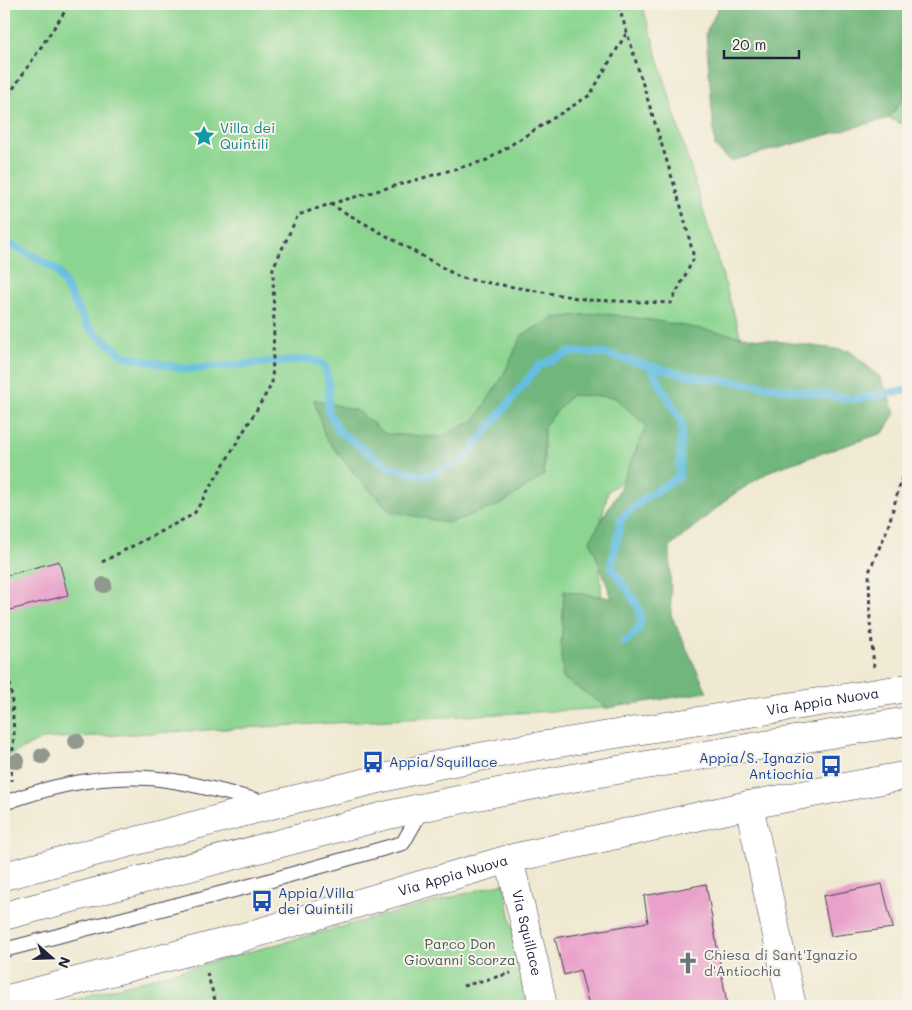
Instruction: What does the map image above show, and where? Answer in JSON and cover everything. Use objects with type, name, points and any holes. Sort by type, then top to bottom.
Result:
[{"type":"main road","name":"Via Appia Nuova","points":[[4,876],[274,804],[402,773],[522,749],[895,686]]},
{"type":"main road","points":[[4,916],[424,808],[538,784],[908,721]]},
{"type":"main road","name":"Via Appia Nuova","points":[[4,1000],[233,940],[509,859],[750,805],[908,775]]},
{"type":"main road","points":[[750,805],[792,1006]]},
{"type":"main road","name":"Via Squillace","points":[[509,859],[543,1006]]},
{"type":"lane","points":[[10,800],[38,791],[92,779],[131,777],[173,781],[274,804]]},
{"type":"lane","points":[[4,950],[261,883],[403,843],[424,808]]},
{"type":"path","points":[[4,102],[70,4]]},
{"type":"path","points":[[330,204],[461,278],[589,300],[671,303],[694,258],[677,192],[618,4]]},
{"type":"path","points":[[102,562],[194,514],[272,384],[273,268],[298,215],[330,204],[487,160],[590,95],[627,32]]},
{"type":"path","points":[[908,254],[906,274],[906,371],[908,391]]},
{"type":"path","points":[[895,686],[870,622],[869,572],[888,527],[908,456]]},
{"type":"path","points":[[4,660],[11,689],[14,733],[10,800]]},
{"type":"path","points":[[463,986],[535,966]]},
{"type":"green space","name":"Villa dei Quintili","points":[[4,4],[642,4],[762,409],[648,463],[608,491],[598,534],[608,708],[42,739],[4,758]]},
{"type":"green space","points":[[720,4],[908,4],[908,81],[903,98],[889,118],[731,161],[715,147],[706,33]]},
{"type":"green space","points":[[908,81],[908,126],[889,118],[903,98]]},
{"type":"green space","points":[[600,313],[746,337],[850,351],[881,378],[895,413],[883,433],[772,470],[731,496],[670,547],[671,615],[707,692],[608,708],[563,678],[561,648],[564,591],[612,598],[590,540],[618,492],[646,426],[614,397],[571,395],[544,426],[544,475],[502,504],[448,523],[390,511],[357,477],[325,437],[314,399],[358,411],[385,434],[440,437],[474,421],[503,376],[522,335],[553,318]]},
{"type":"green space","name":"Parco Don Giovanni Scorza","points":[[504,883],[527,1006],[49,1006]]},
{"type":"building","points":[[59,561],[68,595],[10,610],[4,576]]},
{"type":"building","points":[[706,884],[727,1004],[714,1006],[589,1006],[580,970],[564,975],[555,938],[648,922],[644,896]]},
{"type":"building","points":[[882,884],[893,928],[831,936],[823,896]]},
{"type":"waterway","points":[[4,242],[57,270],[87,326],[124,356],[185,369],[311,359],[325,366],[329,385],[328,411],[339,431],[387,466],[424,476],[464,460],[538,366],[570,352],[602,353],[681,374],[853,399],[908,390]]},
{"type":"waterway","points":[[624,642],[637,631],[641,621],[638,608],[630,593],[611,567],[621,519],[643,499],[679,477],[682,423],[650,366]]},
{"type":"place","name":"Villa dei Quintili","points":[[204,136]]},
{"type":"place","name":"Appia/Squillace","points":[[373,762]]},
{"type":"place","name":"Appia/S. Ignazio Antiochia","points":[[831,766]]},
{"type":"place","name":"Appia/Villa dei Quintili","points":[[262,901]]},
{"type":"place","name":"Chiesa di Sant'Ignazio d'Antiochia","points":[[688,963]]}]
